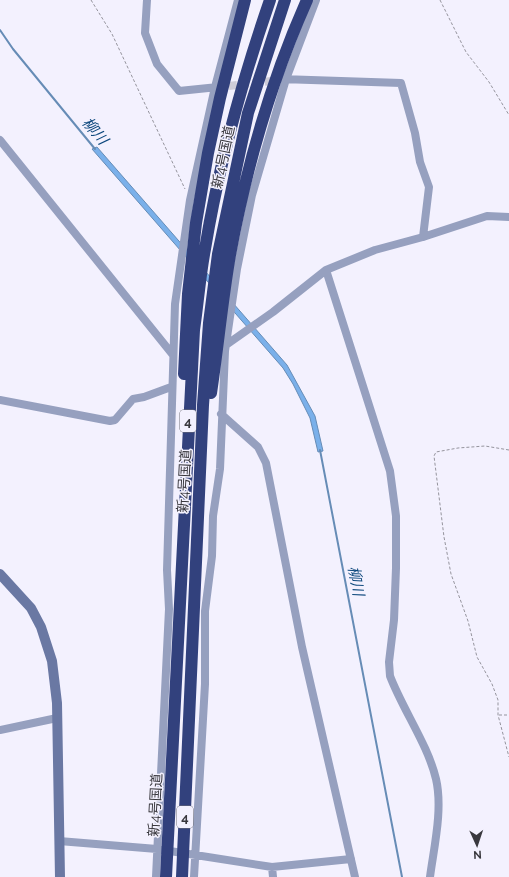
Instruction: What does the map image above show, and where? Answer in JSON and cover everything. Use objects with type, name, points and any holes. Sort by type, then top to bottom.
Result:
[{"type":"highway","points":[[188,419],[183,368],[188,294],[202,192],[222,87],[245,0]]},
{"type":"highway","name":"新4号国道","points":[[166,877],[162,850],[195,322],[205,249],[219,177],[245,75],[270,0]]},
{"type":"highway","name":"新4号国道","points":[[182,877],[189,854],[200,460],[205,362],[218,254],[248,114],[285,0]]},
{"type":"highway","points":[[200,460],[230,255],[246,178],[277,80],[307,0]]},
{"type":"street","points":[[147,0],[145,33],[157,64],[179,91],[222,87]]},
{"type":"street","points":[[156,877],[162,850],[169,610],[167,570],[171,387],[175,304],[190,200],[222,87],[238,0]]},
{"type":"street","points":[[194,877],[189,854],[205,684],[205,611],[212,556],[213,516],[220,469],[221,414],[226,345],[237,269],[277,80],[316,0]]},
{"type":"street","points":[[277,80],[401,83],[415,133],[420,162],[429,187],[423,237]]},
{"type":"street","points":[[0,140],[173,355]]},
{"type":"street","points":[[226,345],[278,309],[326,270],[375,250],[423,237],[487,216],[509,217]]},
{"type":"street","points":[[326,270],[390,471],[396,516],[396,568],[394,620],[389,662],[390,676],[428,756],[436,780],[437,824],[430,877]]},
{"type":"street","points":[[0,400],[110,421],[115,420],[133,399],[144,397],[171,387]]},
{"type":"street","points":[[221,414],[258,446],[266,463],[304,654],[355,877]]},
{"type":"street","points":[[0,574],[31,608],[41,627],[52,661],[57,718],[60,877]]},
{"type":"street","points":[[0,730],[57,718]]},
{"type":"street","points":[[59,842],[162,850],[272,867],[351,859]]},
{"type":"street","points":[[272,867],[273,877]]},
{"type":"path","points":[[91,0],[112,34],[190,200]]},
{"type":"path","points":[[440,0],[466,52],[489,82],[509,115]]},
{"type":"path","points":[[509,450],[485,446],[458,448],[436,452],[434,456],[444,537],[451,574],[468,621],[477,657],[492,684],[498,700],[498,715],[509,757]]},
{"type":"path","points":[[498,715],[509,715]]},
{"type":"water","points":[[97,147],[287,365],[315,416],[323,451],[318,452],[310,418],[283,368],[92,149]]},
{"type":"waterway","name":"柳川","points":[[0,30],[13,49],[95,149]]},
{"type":"waterway","name":"柳川","points":[[320,450],[402,877]]},
{"type":"tunnel","points":[[229,86],[271,81]]}]
